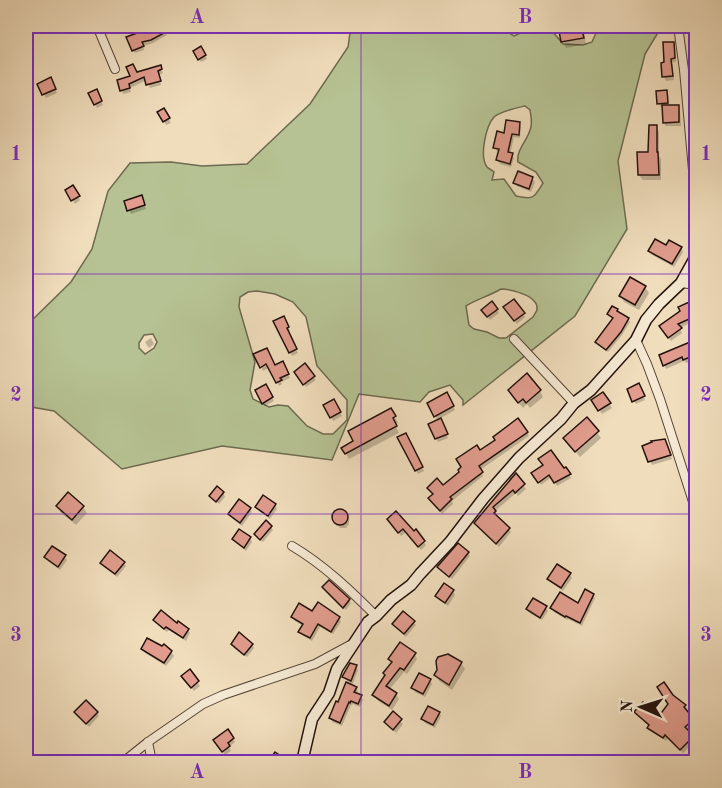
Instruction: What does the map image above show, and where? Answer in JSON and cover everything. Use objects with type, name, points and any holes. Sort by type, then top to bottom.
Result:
[{"type":"street","points":[[97,26],[115,69]]},
{"type":"street","points":[[678,26],[696,185]]},
{"type":"street","points":[[302,762],[312,719],[329,693],[337,669],[368,622],[411,585],[450,542],[519,458],[561,419],[574,403],[591,390],[636,340],[658,303],[681,282],[696,256]]},
{"type":"street","points":[[681,282],[696,285]]},
{"type":"street","points":[[514,339],[574,403]]},
{"type":"street","points":[[636,340],[660,399],[696,511]]},
{"type":"street","points":[[292,546],[311,557],[335,576],[376,616]]},
{"type":"street","points":[[123,762],[203,704],[315,664],[352,644]]},
{"type":"street","points":[[148,742],[152,762]]},
{"type":"green space","points":[[542,25],[551,30],[563,44],[583,45],[592,42],[596,33],[594,26],[662,26],[645,54],[618,161],[627,229],[575,316],[463,405],[463,400],[450,385],[429,392],[420,402],[359,394],[332,460],[222,446],[122,469],[54,411],[26,406],[26,326],[71,282],[92,249],[108,191],[130,163],[171,162],[202,166],[247,164],[310,104],[348,47],[351,26],[497,26],[514,36]],"holes":[[[525,106],[530,110],[531,128],[520,150],[518,162],[536,172],[543,183],[535,195],[530,198],[516,196],[504,179],[492,180],[494,172],[487,167],[485,162],[486,134],[491,121],[505,111]],[[505,289],[531,298],[536,303],[537,310],[533,317],[506,338],[499,338],[469,325],[466,306]],[[248,292],[275,294],[293,302],[306,317],[317,366],[347,400],[347,420],[333,434],[323,434],[307,426],[288,406],[269,407],[253,399],[250,390],[255,362],[239,307],[240,297]],[[153,334],[157,342],[154,348],[145,354],[139,348],[144,335]]]},
{"type":"building","points":[[163,26],[166,32],[142,42],[144,46],[132,51],[126,37],[143,31],[142,27]]},
{"type":"building","points":[[558,26],[581,26],[584,38],[561,42]]},
{"type":"building","points":[[663,42],[674,42],[675,58],[671,59],[673,76],[662,77]]},
{"type":"building","points":[[201,46],[206,55],[198,60],[193,51]]},
{"type":"building","points":[[133,64],[137,72],[161,65],[162,69],[158,71],[161,81],[146,85],[144,77],[129,84],[130,88],[120,91],[117,80],[130,76],[126,67]]},
{"type":"building","points":[[51,77],[56,89],[42,95],[37,84]]},
{"type":"building","points":[[97,89],[102,101],[94,105],[88,93]]},
{"type":"building","points":[[667,90],[668,103],[657,104],[656,91]]},
{"type":"building","points":[[662,105],[679,105],[679,122],[663,123]]},
{"type":"building","points":[[164,108],[170,118],[163,122],[157,112]]},
{"type":"building","points":[[506,120],[520,122],[519,135],[512,134],[508,152],[513,153],[510,164],[496,160],[499,149],[493,148],[497,131],[504,133]]},
{"type":"building","points":[[649,125],[657,125],[659,175],[638,175],[637,152],[648,152]]},
{"type":"building","points":[[518,171],[533,177],[529,189],[513,183]]},
{"type":"building","points":[[73,185],[80,196],[71,201],[65,190]]},
{"type":"building","points":[[142,195],[145,205],[127,211],[124,201]]},
{"type":"building","points":[[655,239],[666,245],[669,240],[682,247],[672,264],[648,251]]},
{"type":"building","points":[[630,277],[646,286],[635,305],[619,296]]},
{"type":"building","points":[[514,299],[525,313],[514,321],[503,307]]},
{"type":"building","points":[[696,299],[696,316],[678,324],[682,328],[668,338],[659,326],[680,311],[678,307]]},
{"type":"building","points":[[492,301],[498,309],[487,317],[481,310]]},
{"type":"building","points":[[612,306],[629,318],[606,350],[595,342],[613,318],[607,314]]},
{"type":"building","points":[[284,316],[297,349],[289,353],[273,321]]},
{"type":"building","points":[[690,342],[695,355],[683,360],[682,357],[663,366],[659,355]]},
{"type":"building","points":[[267,348],[275,365],[283,361],[289,374],[280,378],[282,380],[276,383],[266,364],[260,368],[253,354]]},
{"type":"building","points":[[305,363],[315,376],[303,385],[294,372]]},
{"type":"building","points":[[527,373],[541,390],[526,403],[523,399],[518,403],[508,390]]},
{"type":"building","points":[[639,383],[645,396],[632,402],[627,389]]},
{"type":"building","points":[[266,384],[273,397],[262,404],[255,390]]},
{"type":"building","points":[[447,392],[454,406],[434,417],[427,403]]},
{"type":"building","points":[[603,392],[611,403],[598,411],[591,400]]},
{"type":"building","points":[[334,399],[341,412],[330,418],[323,405]]},
{"type":"building","points":[[391,408],[396,416],[393,418],[397,426],[345,454],[341,448],[353,441],[348,431]]},
{"type":"building","points":[[587,417],[599,431],[575,452],[563,438]]},
{"type":"building","points":[[441,418],[448,434],[435,439],[428,424]]},
{"type":"building","points":[[518,418],[528,432],[479,466],[483,472],[450,497],[452,499],[440,511],[428,498],[433,494],[427,488],[437,478],[443,485],[459,472],[461,467],[456,459],[477,445],[480,450],[495,440],[493,437]]},
{"type":"building","points":[[406,433],[423,467],[415,471],[397,437]]},
{"type":"building","points":[[665,439],[671,455],[648,462],[642,446],[651,441]]},
{"type":"building","points":[[551,450],[571,474],[554,483],[549,475],[538,483],[531,473],[543,465],[538,459]]},
{"type":"building","points":[[516,473],[525,484],[515,493],[513,490],[493,507],[496,511],[494,513],[510,528],[496,544],[474,523]]},
{"type":"building","points":[[217,486],[224,492],[216,502],[209,496]]},
{"type":"building","points":[[68,492],[84,506],[72,520],[56,506]]},
{"type":"building","points":[[263,495],[276,504],[268,516],[255,507]]},
{"type":"building","points":[[239,499],[251,508],[240,523],[228,514]]},
{"type":"building","points":[[340,509],[346,511],[348,517],[346,523],[340,525],[334,523],[332,517],[334,511]]},
{"type":"building","points":[[396,511],[414,531],[416,529],[425,541],[418,547],[403,529],[398,533],[387,519]]},
{"type":"building","points":[[266,520],[272,526],[260,540],[254,534]]},
{"type":"building","points":[[239,529],[251,537],[244,548],[232,539]]},
{"type":"building","points":[[458,543],[469,552],[449,577],[437,567]]},
{"type":"building","points":[[52,546],[66,555],[58,567],[44,557]]},
{"type":"building","points":[[110,550],[125,562],[115,574],[100,563]]},
{"type":"building","points":[[557,564],[571,573],[561,588],[547,579]]},
{"type":"building","points":[[329,580],[350,599],[343,608],[322,587]]},
{"type":"building","points":[[444,583],[454,590],[445,603],[435,596]]},
{"type":"building","points":[[585,589],[594,594],[580,623],[550,608],[560,592],[578,603]]},
{"type":"building","points":[[533,598],[547,606],[540,618],[526,609]]},
{"type":"building","points":[[318,602],[340,617],[331,632],[318,624],[310,638],[298,632],[303,624],[291,617],[299,603],[312,611]]},
{"type":"building","points":[[161,610],[189,629],[183,638],[166,627],[164,629],[153,620]]},
{"type":"building","points":[[403,611],[415,621],[404,634],[392,624]]},
{"type":"building","points":[[239,632],[253,644],[244,655],[231,644]]},
{"type":"building","points":[[147,638],[162,646],[164,644],[172,651],[164,663],[141,649]]},
{"type":"building","points":[[400,642],[416,653],[404,670],[400,668],[386,686],[397,693],[389,706],[372,695],[385,675],[383,673],[392,662],[388,659]]},
{"type":"building","points":[[448,654],[462,662],[449,685],[434,675],[437,670],[438,657]]},
{"type":"building","points":[[350,663],[357,665],[351,681],[342,677]]},
{"type":"building","points":[[190,669],[199,681],[191,688],[181,676]]},
{"type":"building","points":[[419,673],[431,679],[423,694],[411,688]]},
{"type":"building","points":[[346,682],[357,687],[354,692],[362,695],[358,704],[349,702],[340,723],[329,718]]},
{"type":"building","points":[[664,682],[673,695],[686,705],[684,707],[694,719],[685,727],[694,736],[680,750],[665,735],[663,738],[647,728],[649,725],[634,712],[643,702],[659,716],[668,704],[657,687]]},
{"type":"building","points":[[86,700],[98,712],[86,724],[74,712]]},
{"type":"building","points":[[428,706],[440,712],[433,725],[421,719]]},
{"type":"building","points":[[393,711],[402,719],[393,730],[384,722]]},
{"type":"building","points":[[228,729],[234,738],[228,743],[230,746],[222,752],[213,740]]},
{"type":"building","points":[[275,752],[290,762],[268,762]]}]
